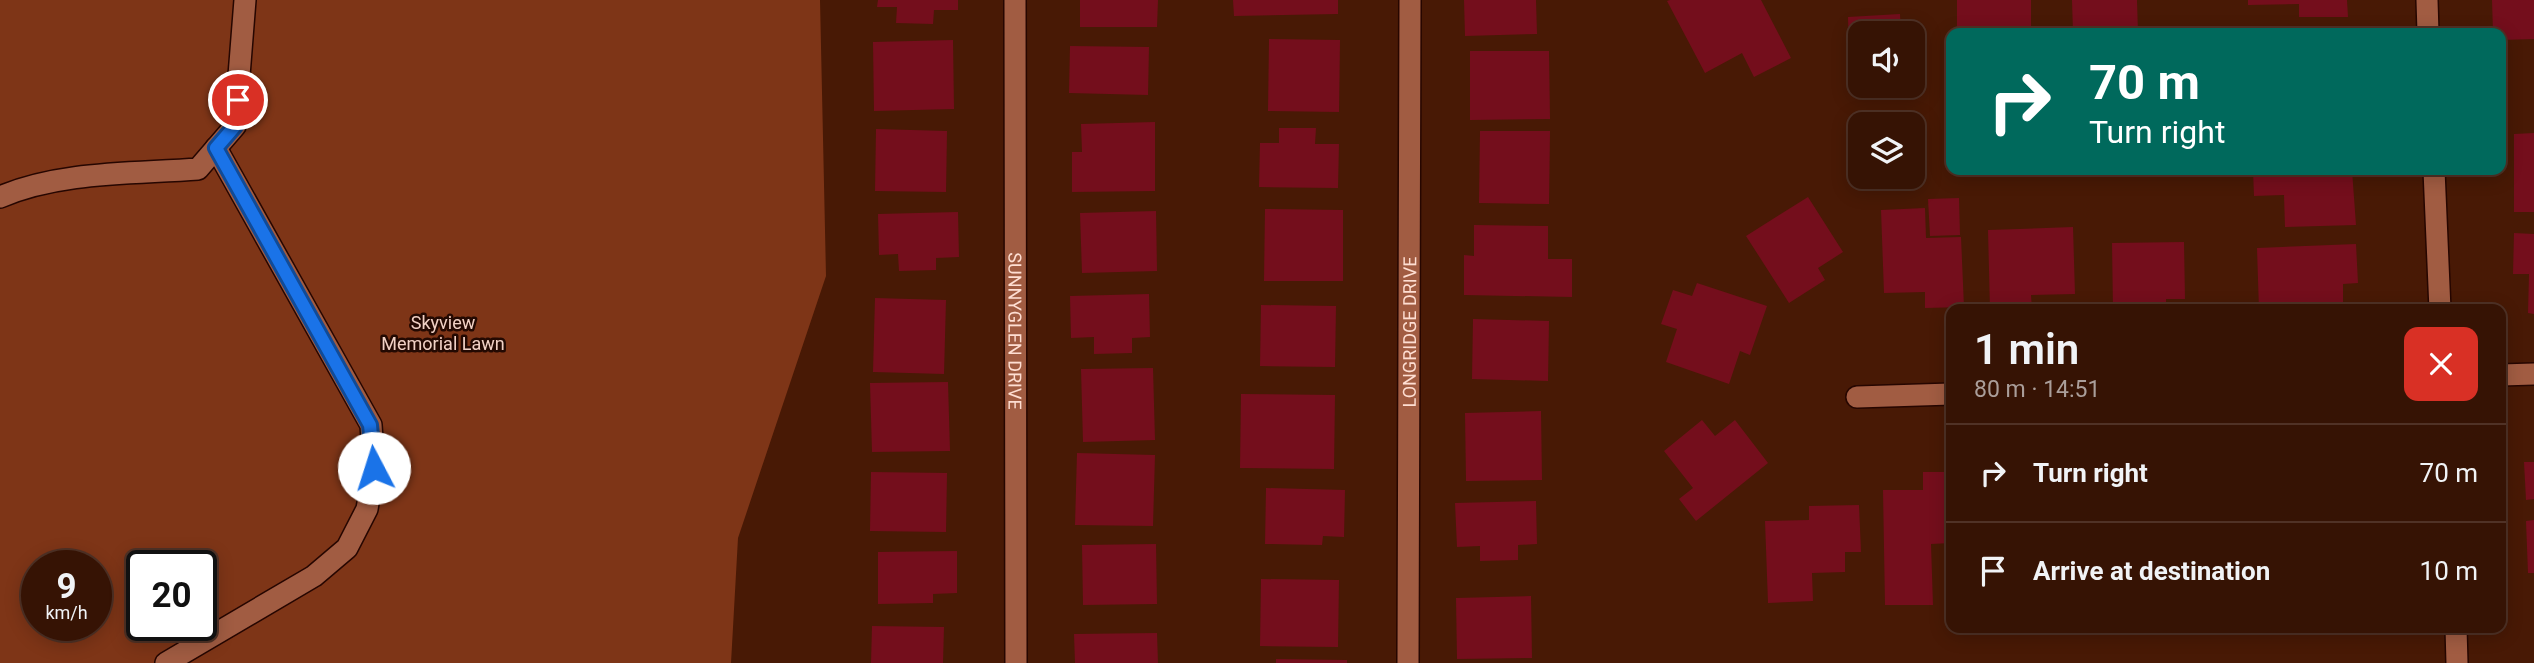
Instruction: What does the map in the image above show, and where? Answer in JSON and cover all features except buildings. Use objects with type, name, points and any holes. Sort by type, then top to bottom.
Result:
[{"type":"street","points":[[0,197],[20,188],[67,179],[198,169],[235,126],[245,0]]},
{"type":"street","name":"SUNNYGLEN DRIVE","points":[[1015,0],[1016,663]]},
{"type":"street","name":"LONGRIDGE DRIVE","points":[[1408,663],[1410,0]]},
{"type":"street","points":[[2427,0],[2428,28]]},
{"type":"street","points":[[166,663],[314,576],[347,548],[367,509],[374,468],[370,425],[216,148]]},
{"type":"street","points":[[2434,175],[2440,304]]},
{"type":"street","points":[[2506,375],[2534,374]]},
{"type":"street","points":[[1857,397],[1946,394]]},
{"type":"street","points":[[2456,633],[2457,663]]},
{"type":"green space","name":"Skyview Memorial Lawn","points":[[0,0],[820,0],[826,276],[738,538],[731,663],[0,663]]},
{"type":"route","points":[[238,100],[235,126],[216,148],[370,425],[374,468]]}]
